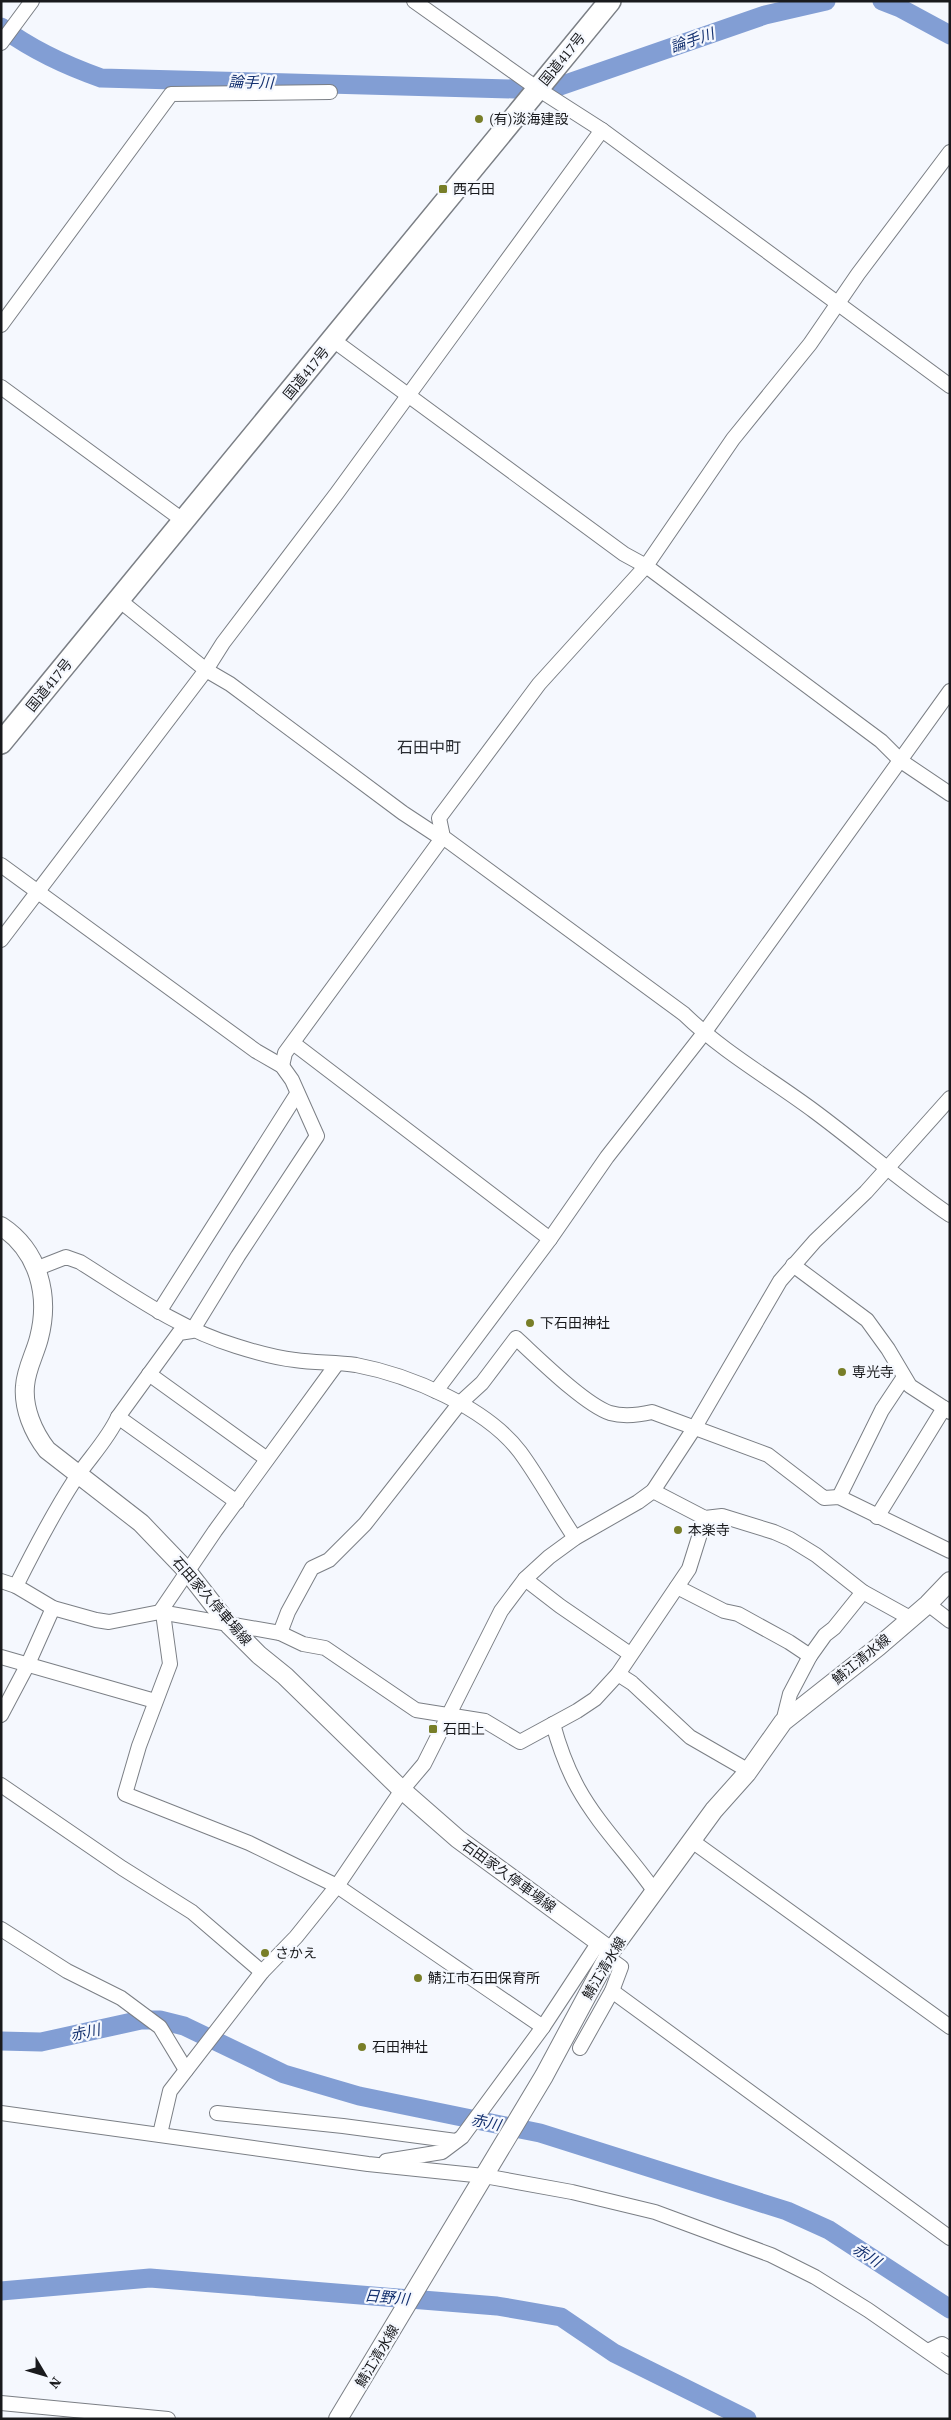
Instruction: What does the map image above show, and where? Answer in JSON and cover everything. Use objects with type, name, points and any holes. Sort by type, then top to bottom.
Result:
[{"type":"highway","name":"国道417号","points":[[1,743],[610,1]]},
{"type":"main road","name":"石田家久停車場線","points":[[1,1226],[13,1234],[38,1268],[44,1302],[42,1322],[27,1372],[25,1402],[41,1443],[78,1475],[141,1523],[187,1570],[230,1626],[402,1790],[458,1839],[606,1950]]},
{"type":"main road","name":"鯖江清水線","points":[[338,2419],[544,2076],[606,1950],[655,1892],[714,1810],[747,1773],[783,1722],[928,1604],[950,1581]]},
{"type":"street","points":[[2,41],[32,1]]},
{"type":"street","points":[[414,1],[538,89],[602,130],[950,386]]},
{"type":"street","points":[[430,13],[438,1]]},
{"type":"street","points":[[1,325],[171,94],[330,92]]},
{"type":"street","points":[[1,940],[206,670],[223,643],[347,479],[602,130]]},
{"type":"street","points":[[282,1066],[284,1053],[418,874],[442,837],[439,818],[539,684],[646,566],[733,439],[810,344],[838,303],[944,171],[950,152]]},
{"type":"street","points":[[333,340],[624,554],[646,566],[881,741],[901,760],[950,794]]},
{"type":"street","points":[[1,387],[184,521]]},
{"type":"street","points":[[119,600],[206,670],[230,684],[403,813],[442,837],[684,1014],[704,1034],[814,1111],[888,1168],[910,1188],[950,1216]]},
{"type":"street","points":[[436,1391],[550,1239],[607,1156],[704,1034],[950,691]]},
{"type":"street","points":[[1,865],[256,1052],[282,1066],[292,1080],[317,1136],[238,1256],[192,1331],[180,1333],[118,1417],[111,1432],[78,1475],[56,1508],[16,1586]]},
{"type":"street","points":[[293,1043],[550,1239]]},
{"type":"street","points":[[159,1312],[297,1094]]},
{"type":"street","points":[[160,2134],[170,2091],[262,1972],[296,1937],[337,1886],[402,1790],[424,1764],[501,1611],[525,1579],[549,1557],[575,1538],[638,1502],[653,1491],[694,1428],[780,1280],[792,1265],[888,1168],[950,1098]]},
{"type":"street","points":[[38,1268],[66,1258],[80,1262],[192,1331],[237,1346],[293,1360],[352,1365],[386,1371],[436,1391],[502,1433],[519,1452],[575,1538]]},
{"type":"street","points":[[792,1265],[867,1320],[888,1349],[910,1386],[947,1410],[877,1517]]},
{"type":"street","points":[[280,1633],[297,1594],[312,1568],[329,1560],[365,1524],[459,1404],[482,1383],[516,1338],[579,1394],[610,1412],[638,1416],[652,1412],[768,1455],[824,1498],[839,1497],[950,1551]]},
{"type":"street","points":[[336,1364],[187,1570],[162,1613],[170,1664],[155,1701],[125,1794],[249,1843],[337,1886],[543,2027]]},
{"type":"street","points":[[149,1374],[267,1459]]},
{"type":"street","points":[[839,1497],[882,1410],[904,1377]]},
{"type":"street","points":[[118,1417],[237,1502]]},
{"type":"street","points":[[653,1491],[705,1518],[722,1516],[774,1532],[790,1539],[816,1555],[863,1592],[910,1618]]},
{"type":"street","points":[[1,1581],[16,1586],[53,1608],[109,1622],[162,1613],[280,1633],[303,1644],[325,1648],[416,1710],[446,1717],[484,1721],[520,1742],[595,1699],[618,1674],[689,1569],[705,1518]]},
{"type":"street","points":[[525,1579],[560,1606],[630,1654]]},
{"type":"street","points":[[677,1587],[724,1611],[738,1614],[789,1642],[810,1656]]},
{"type":"street","points":[[783,1722],[790,1694],[810,1656],[863,1592]]},
{"type":"street","points":[[928,1604],[950,1620]]},
{"type":"street","points":[[1,1715],[28,1664],[53,1608]]},
{"type":"street","points":[[1,1657],[155,1701]]},
{"type":"street","points":[[618,1674],[632,1683],[690,1737],[742,1767],[747,1773]]},
{"type":"street","points":[[553,1724],[561,1750],[578,1788],[623,1852],[633,1862],[655,1892]]},
{"type":"street","points":[[1,1785],[122,1868],[192,1912],[262,1972]]},
{"type":"street","points":[[692,1841],[950,2027]]},
{"type":"street","points":[[1,1929],[67,1970],[122,1998],[160,2027],[186,2070]]},
{"type":"street","points":[[368,2164],[442,2152],[462,2137],[543,2027],[606,1950],[621,1967],[612,1991],[580,2048]]},
{"type":"street","points":[[612,1991],[950,2238]]},
{"type":"street","points":[[1,2113],[368,2164],[480,2183],[572,2192],[655,2212],[770,2255],[823,2282],[950,2367]]},
{"type":"street","points":[[217,2113],[343,2126],[456,2141]]},
{"type":"street","points":[[928,2351],[942,2344],[950,2349]]},
{"type":"street","points":[[1,2403],[124,2417],[168,2419]]},
{"type":"waterway","name":"論手川","points":[[560,86],[765,15],[826,1]]},
{"type":"waterway","name":"論手川","points":[[882,1],[900,8],[950,35]]},
{"type":"waterway","name":"論手川","points":[[1,27],[24,43],[49,56],[101,78],[514,89]]},
{"type":"waterway","name":"赤川","points":[[1,2041],[41,2042],[141,2020],[160,2020],[184,2026],[284,2074],[359,2096],[540,2133],[787,2211],[829,2230],[950,2309]]},
{"type":"waterway","name":"日野川","points":[[1,2291],[150,2278],[497,2306],[561,2317],[614,2353],[747,2419]]},
{"type":"place","name":"(有)淡海建設","points":[[479,119]]},
{"type":"place","name":"西石田","points":[[443,189]]},
{"type":"place","name":"下石田神社","points":[[530,1323]]},
{"type":"place","name":"専光寺","points":[[842,1372]]},
{"type":"place","name":"本楽寺","points":[[678,1530]]},
{"type":"place","name":"石田上","points":[[433,1729]]},
{"type":"place","name":"さかえ","points":[[265,1953]]},
{"type":"place","name":"鯖江市石田保育所","points":[[418,1978]]},
{"type":"place","name":"石田神社","points":[[362,2047]]},
{"type":"district","name":"石田中町","points":[[429,747]]}]
